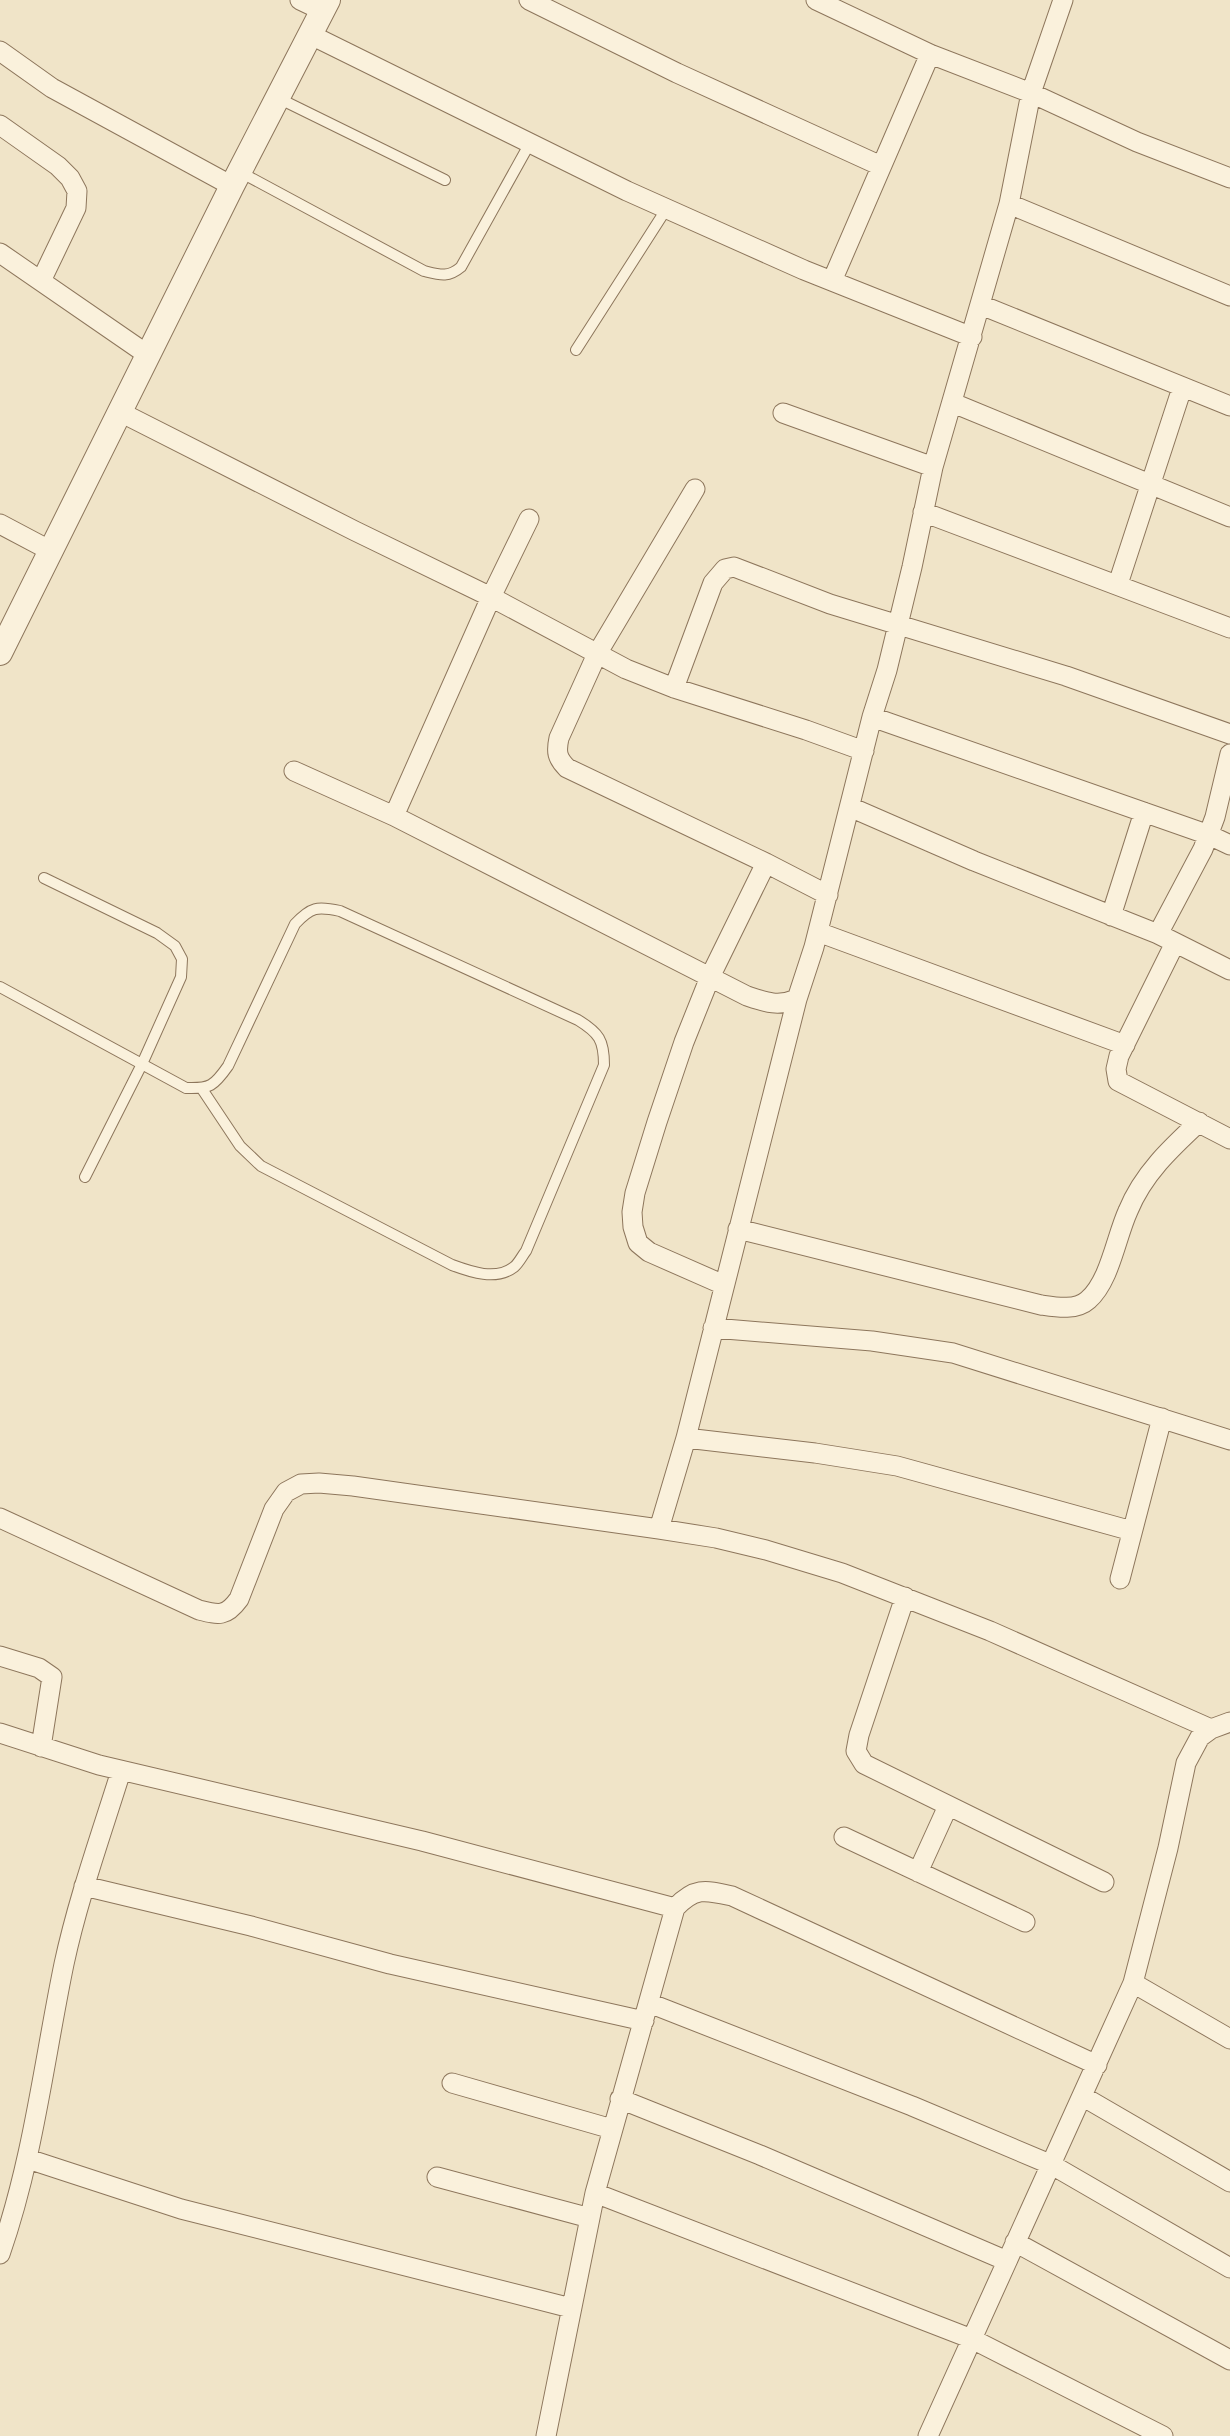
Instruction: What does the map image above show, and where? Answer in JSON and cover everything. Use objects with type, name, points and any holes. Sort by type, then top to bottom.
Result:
[{"type":"street","points":[[0,653],[236,179],[325,6],[300,0]]},
{"type":"street","points":[[529,0],[677,73],[881,166]]},
{"type":"street","points":[[816,0],[930,54],[1031,93],[1137,142],[1230,178]]},
{"type":"street","points":[[660,1529],[686,1438],[797,999],[828,895],[872,717],[898,625],[933,467],[1009,204],[1031,93],[1063,0]]},
{"type":"street","points":[[311,35],[667,208],[832,281],[972,337]]},
{"type":"street","points":[[0,51],[52,88],[236,179]]},
{"type":"street","points":[[832,281],[930,54]]},
{"type":"street","points":[[0,125],[58,166],[70,178],[77,191],[76,208],[41,281]]},
{"type":"street","points":[[1009,204],[1230,296]]},
{"type":"street","points":[[0,253],[148,355]]},
{"type":"street","points":[[981,305],[1230,406]]},
{"type":"street","points":[[1118,584],[1152,485],[1182,388]]},
{"type":"street","points":[[953,403],[1230,516]]},
{"type":"street","points":[[120,412],[355,531],[491,597],[633,672],[674,688],[797,727],[864,751]]},
{"type":"street","points":[[783,413],[933,467]]},
{"type":"street","points":[[695,489],[598,654],[559,738],[556,752],[559,760],[568,768],[766,863],[828,895]]},
{"type":"street","points":[[923,512],[1118,584],[1230,628]]},
{"type":"street","points":[[394,816],[491,597],[529,519]]},
{"type":"street","points":[[0,524],[51,551]]},
{"type":"street","points":[[674,688],[713,583],[725,569],[734,567],[830,604],[1066,676],[1230,734]]},
{"type":"street","points":[[872,717],[1209,835],[1230,845]]},
{"type":"street","points":[[1158,934],[1203,850],[1209,835],[1230,754]]},
{"type":"street","points":[[294,770],[394,816],[747,996],[768,1003],[784,1005],[797,999]]},
{"type":"street","points":[[850,807],[974,861],[1158,934],[1230,970]]},
{"type":"street","points":[[1111,916],[1144,812]]},
{"type":"street","points":[[724,1285],[649,1252],[638,1243],[633,1227],[632,1212],[635,1194],[657,1122],[684,1042],[710,977],[766,863]]},
{"type":"street","points":[[818,932],[1125,1045]]},
{"type":"street","points":[[1175,943],[1125,1045],[1116,1069],[1118,1081],[1230,1139]]},
{"type":"street","points":[[738,1229],[1040,1305],[1067,1308],[1086,1302],[1100,1288],[1128,1210],[1138,1190],[1164,1155],[1198,1122]]},
{"type":"street","points":[[713,1328],[872,1341],[952,1353],[1230,1440]]},
{"type":"street","points":[[1120,1579],[1162,1418]]},
{"type":"street","points":[[686,1438],[815,1453],[888,1464],[955,1480],[1132,1531]]},
{"type":"street","points":[[0,1518],[199,1610],[217,1615],[231,1611],[239,1599],[274,1509],[286,1492],[301,1484],[319,1483],[353,1486],[716,1538],[842,1572],[990,1631],[1211,1730]]},
{"type":"street","points":[[905,1597],[859,1735],[856,1751],[864,1764],[1104,1882]]},
{"type":"street","points":[[0,1656],[39,1668],[52,1677],[41,1747]]},
{"type":"street","points":[[928,2436],[1133,1983],[1168,1848],[1186,1763],[1200,1737],[1230,1722]]},
{"type":"street","points":[[0,1733],[122,1771],[422,1841],[675,1908]]},
{"type":"street","points":[[0,2254],[14,2214],[28,2159],[64,1966],[84,1886],[122,1771]]},
{"type":"street","points":[[918,1872],[948,1806]]},
{"type":"street","points":[[844,1837],[1025,1922]]},
{"type":"street","points":[[84,1886],[251,1926],[390,1964],[644,2021]]},
{"type":"street","points":[[546,2436],[595,2193],[675,1908],[687,1896],[709,1891],[732,1896],[901,1972],[1097,2065]]},
{"type":"street","points":[[1133,1983],[1230,2039]]},
{"type":"street","points":[[649,2003],[904,2103],[1052,2165],[1230,2268]]},
{"type":"street","points":[[452,2083],[612,2129]]},
{"type":"street","points":[[1082,2096],[1230,2182]]},
{"type":"street","points":[[620,2099],[760,2155],[1007,2261]]},
{"type":"street","points":[[28,2159],[181,2209],[571,2308]]},
{"type":"street","points":[[437,2177],[590,2218]]},
{"type":"street","points":[[595,2193],[972,2339],[1163,2436]]},
{"type":"street","points":[[1015,2242],[1230,2360]]},
{"type":"lane","points":[[278,98],[445,180]]},
{"type":"lane","points":[[236,179],[424,271],[452,275],[461,267],[530,143]]},
{"type":"lane","points":[[576,350],[667,208]]},
{"type":"lane","points":[[44,878],[157,933],[175,946],[182,959],[181,977],[142,1064],[85,1177]]},
{"type":"lane","points":[[0,987],[186,1088],[202,1089],[215,1084],[228,1066],[295,924],[306,913],[320,907],[340,912],[578,1020],[595,1031],[604,1047],[604,1065],[526,1251],[514,1267],[497,1274],[476,1274],[452,1265],[261,1166],[240,1146],[202,1089]]}]
